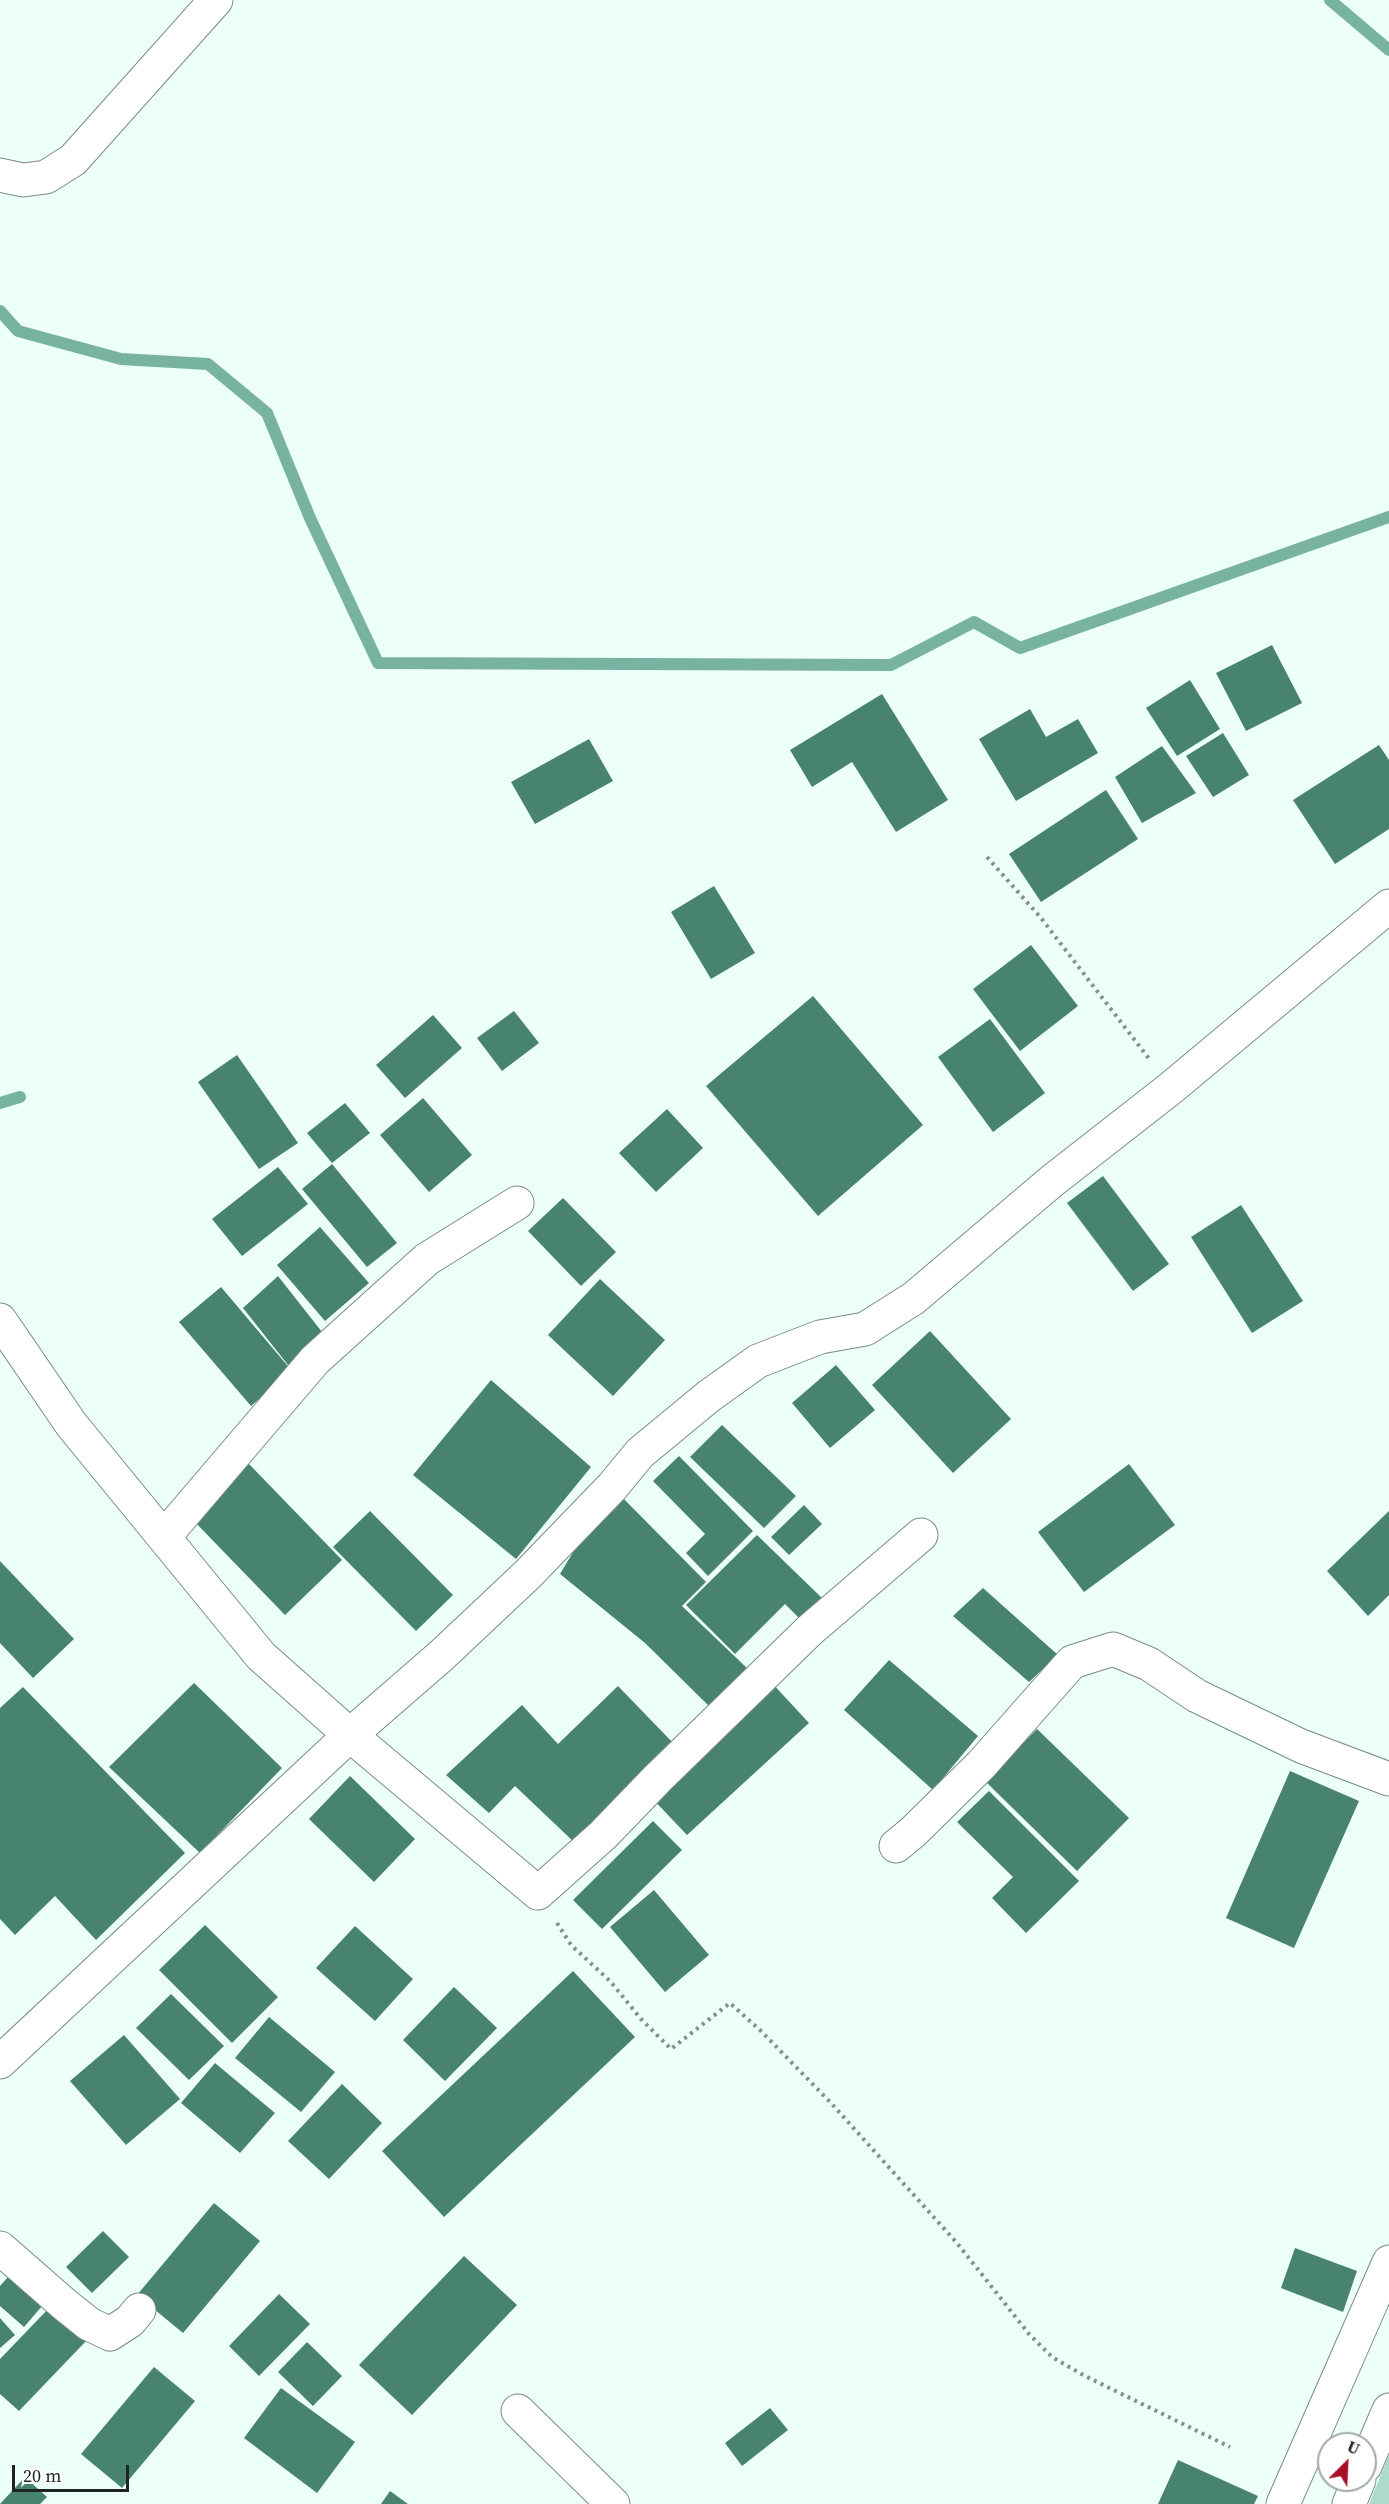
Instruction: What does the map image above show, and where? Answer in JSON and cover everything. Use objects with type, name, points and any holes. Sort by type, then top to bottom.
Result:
[{"type":"street","points":[[0,175],[23,180],[46,177],[73,160],[216,0]]},
{"type":"street","points":[[0,2062],[350,1735],[442,1655],[528,1574],[612,1487],[640,1454],[709,1396],[758,1361],[820,1337],[865,1329],[914,1298],[1052,1181],[1171,1088],[1389,906]]},
{"type":"street","points":[[164,1537],[315,1360],[427,1259],[517,1203]]},
{"type":"street","points":[[0,1320],[71,1424],[261,1656],[350,1735],[538,1893],[603,1835],[810,1630],[921,1535]]},
{"type":"street","points":[[896,1846],[981,1765],[1072,1662],[1113,1649],[1149,1664],[1197,1696],[1301,1746],[1389,1779]]},
{"type":"street","points":[[0,2248],[89,2324],[110,2334],[130,2321],[139,2310]]},
{"type":"street","points":[[1283,2504],[1389,2262]]},
{"type":"street","points":[[1377,2438],[1389,2410]]},
{"type":"street","points":[[518,2411],[614,2504]]},
{"type":"path","points":[[987,857],[1041,918],[1171,1088]]},
{"type":"path","points":[[571,1944],[610,1981],[641,2019],[671,2049],[730,2003],[761,2031],[831,2103],[957,2243],[1029,2334],[1052,2357],[1085,2376],[1230,2447]]},
{"type":"green space","points":[[1389,2455],[1389,2504],[1369,2504],[1374,2492],[1377,2492],[1377,2484]]},
{"type":"building","points":[[1272,645],[1302,703],[1246,731],[1216,673]]},
{"type":"building","points":[[1190,680],[1220,729],[1177,756],[1146,708]]},
{"type":"building","points":[[882,694],[948,800],[896,832],[852,762],[812,787],[790,750]]},
{"type":"building","points":[[1030,709],[1046,737],[1078,719],[1098,753],[1016,801],[979,739]]},
{"type":"building","points":[[1223,733],[1249,775],[1213,797],[1186,756]]},
{"type":"building","points":[[589,739],[613,781],[535,824],[511,782]]},
{"type":"building","points":[[1379,745],[1389,760],[1389,829],[1335,864],[1293,800]]},
{"type":"building","points":[[1162,746],[1196,793],[1142,823],[1115,777]]},
{"type":"building","points":[[1106,790],[1138,839],[1041,902],[1009,854]]},
{"type":"building","points":[[714,886],[755,953],[711,979],[671,912]]},
{"type":"building","points":[[1031,945],[1078,1006],[1020,1051],[973,989]]},
{"type":"building","points":[[813,996],[923,1125],[818,1216],[706,1086]]},
{"type":"building","points":[[514,1011],[539,1043],[502,1071],[477,1038]]},
{"type":"building","points":[[433,1015],[462,1048],[405,1098],[376,1065]]},
{"type":"building","points":[[990,1019],[1045,1093],[993,1132],[938,1057]]},
{"type":"building","points":[[237,1055],[298,1143],[259,1169],[198,1082]]},
{"type":"building","points":[[423,1098],[472,1155],[429,1192],[380,1135]]},
{"type":"building","points":[[345,1103],[370,1133],[332,1163],[307,1133]]},
{"type":"building","points":[[667,1109],[703,1148],[656,1192],[619,1153]]},
{"type":"building","points":[[332,1164],[397,1243],[367,1267],[302,1189]]},
{"type":"building","points":[[278,1167],[308,1204],[242,1256],[212,1219]]},
{"type":"building","points":[[1103,1176],[1169,1264],[1133,1291],[1067,1203]]},
{"type":"building","points":[[563,1198],[616,1252],[581,1286],[528,1231]]},
{"type":"building","points":[[1241,1205],[1303,1301],[1252,1333],[1191,1237]]},
{"type":"building","points":[[320,1227],[369,1283],[325,1321],[277,1265]]},
{"type":"building","points":[[278,1276],[322,1332],[288,1365],[243,1308]]},
{"type":"building","points":[[600,1279],[665,1340],[613,1396],[548,1335]]},
{"type":"building","points":[[221,1287],[292,1371],[251,1406],[179,1322]]},
{"type":"building","points":[[930,1331],[1011,1419],[953,1473],[872,1385]]},
{"type":"building","points":[[836,1365],[875,1410],[830,1448],[792,1403]]},
{"type":"building","points":[[491,1380],[591,1467],[516,1559],[413,1475]]},
{"type":"building","points":[[722,1425],[796,1496],[764,1528],[690,1457]]},
{"type":"building","points":[[679,1456],[753,1531],[708,1576],[686,1553],[705,1534],[653,1481]]},
{"type":"building","points":[[248,1463],[342,1560],[285,1615],[191,1518]]},
{"type":"building","points":[[1129,1464],[1175,1525],[1084,1592],[1038,1532]]},
{"type":"building","points":[[612,1487],[706,1582],[682,1606],[749,1670],[710,1707],[645,1643],[560,1574]]},
{"type":"building","points":[[804,1505],[822,1524],[789,1555],[771,1537]]},
{"type":"building","points":[[370,1511],[453,1595],[416,1631],[333,1547]]},
{"type":"building","points":[[1389,1511],[1389,1595],[1368,1616],[1327,1571]]},
{"type":"building","points":[[757,1535],[824,1600],[803,1622],[785,1604],[735,1654],[686,1605]]},
{"type":"building","points":[[0,1561],[74,1639],[33,1678],[0,1643]]},
{"type":"building","points":[[983,1588],[1058,1655],[1029,1682],[953,1616]]},
{"type":"building","points":[[889,1660],[978,1736],[933,1790],[844,1710]]},
{"type":"building","points":[[771,1682],[809,1723],[687,1835],[649,1795]]},
{"type":"building","points":[[194,1683],[282,1768],[200,1853],[109,1767]]},
{"type":"building","points":[[618,1686],[675,1745],[575,1843],[515,1786],[489,1813],[446,1775],[522,1705],[558,1744]]},
{"type":"building","points":[[23,1687],[185,1853],[96,1940],[55,1896],[15,1935],[0,1919],[0,1708]]},
{"type":"building","points":[[1037,1729],[1129,1818],[1077,1871],[985,1781]]},
{"type":"building","points":[[1290,1771],[1359,1801],[1294,1948],[1226,1918]]},
{"type":"building","points":[[350,1776],[415,1839],[374,1882],[309,1819]]},
{"type":"building","points":[[989,1791],[1079,1881],[1026,1933],[992,1898],[1013,1877],[957,1822]]},
{"type":"building","points":[[653,1821],[682,1850],[602,1929],[573,1900]]},
{"type":"building","points":[[654,1890],[709,1955],[665,1992],[610,1927]]},
{"type":"building","points":[[205,1925],[278,1997],[232,2043],[159,1970]]},
{"type":"building","points":[[355,1926],[413,1979],[375,2021],[316,1968]]},
{"type":"building","points":[[573,1971],[635,2037],[444,2217],[382,2151]]},
{"type":"building","points":[[454,1987],[497,2028],[445,2081],[403,2040]]},
{"type":"building","points":[[171,1994],[224,2046],[189,2080],[136,2028]]},
{"type":"building","points":[[269,2017],[335,2072],[301,2112],[235,2058]]},
{"type":"building","points":[[124,2035],[180,2099],[126,2145],[70,2081]]},
{"type":"building","points":[[215,2063],[275,2113],[240,2153],[181,2103]]},
{"type":"building","points":[[342,2084],[382,2123],[329,2179],[288,2141]]},
{"type":"building","points":[[214,2203],[260,2241],[183,2333],[137,2295]]},
{"type":"building","points":[[103,2231],[129,2257],[92,2293],[66,2267]]},
{"type":"building","points":[[1295,2248],[1357,2271],[1343,2312],[1281,2288]]},
{"type":"building","points":[[464,2256],[517,2305],[412,2415],[359,2365]]},
{"type":"building","points":[[15,2269],[49,2298],[24,2327],[0,2306],[0,2286]]},
{"type":"building","points":[[279,2294],[310,2324],[259,2376],[229,2346]]},
{"type":"building","points":[[51,2306],[87,2340],[19,2411],[0,2394],[0,2359]]},
{"type":"building","points":[[0,2318],[15,2335],[0,2348]]},
{"type":"building","points":[[307,2342],[342,2376],[313,2406],[278,2372]]},
{"type":"building","points":[[154,2367],[195,2401],[122,2488],[81,2454]]},
{"type":"building","points":[[281,2388],[355,2442],[317,2493],[244,2438]]},
{"type":"building","points":[[770,2408],[788,2430],[742,2466],[725,2443]]},
{"type":"building","points":[[1178,2460],[1258,2496],[1254,2504],[1158,2504]]},
{"type":"building","points":[[25,2477],[47,2497],[40,2504],[0,2504]]},
{"type":"building","points":[[390,2491],[408,2504],[381,2504]]},
{"type":"waterway","points":[[1330,0],[1389,50]]},
{"type":"waterway","points":[[0,311],[18,331],[121,359],[208,364],[267,413],[310,518],[378,663],[891,665],[974,622],[1020,648],[1389,517]]},
{"type":"waterway","points":[[0,1103],[20,1097]]}]
